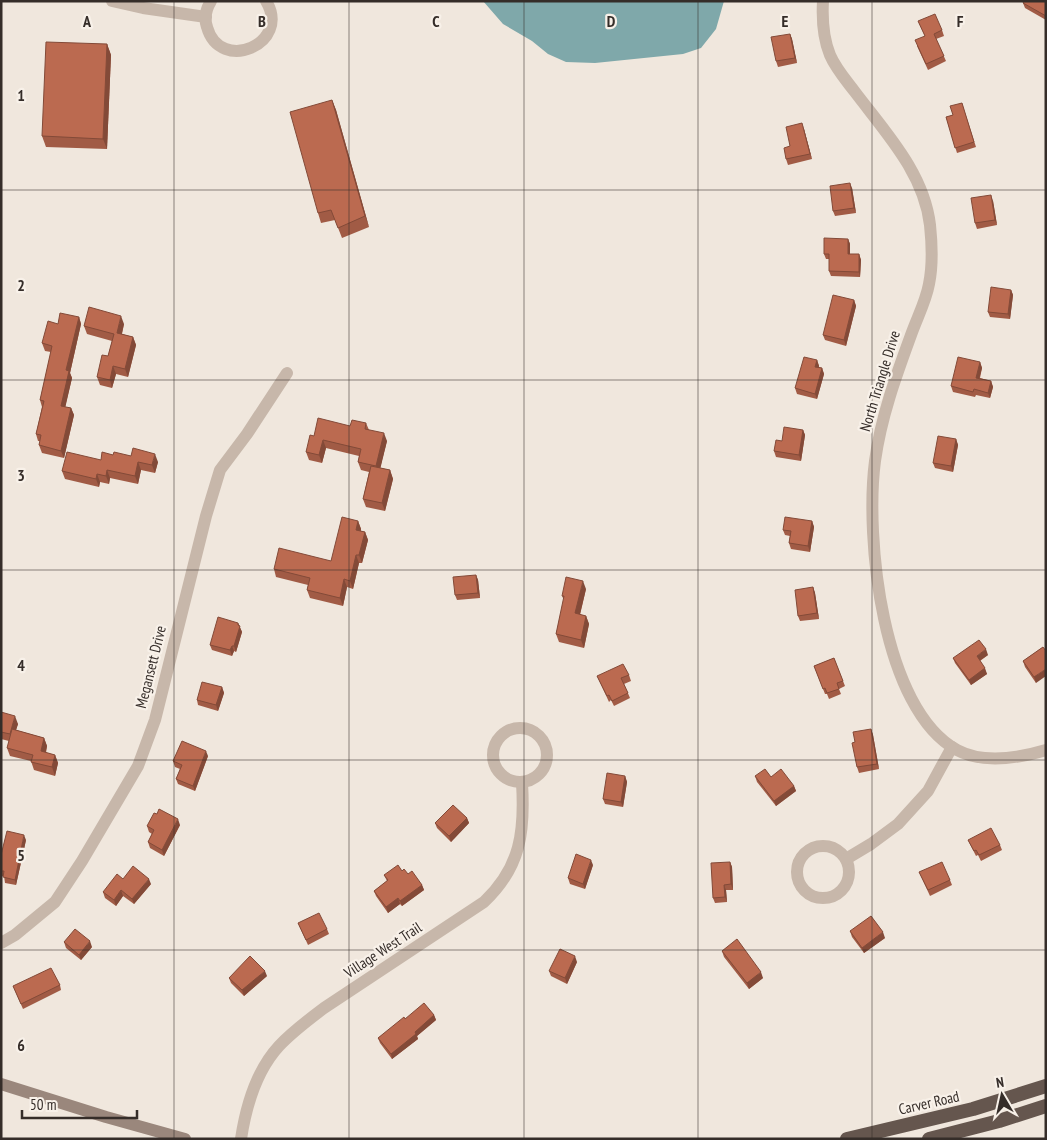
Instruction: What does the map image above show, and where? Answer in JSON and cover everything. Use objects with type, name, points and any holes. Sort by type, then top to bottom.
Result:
[{"type":"highway","name":"Carver Road","points":[[846,1139],[974,1109],[1046,1086]]},
{"type":"highway","points":[[929,1139],[1046,1106]]},
{"type":"main road","points":[[1,1084],[185,1139]]},
{"type":"street","points":[[112,1],[143,8],[206,17]]},
{"type":"street","points":[[211,1],[206,17],[208,30],[214,41],[231,51],[244,51],[262,42],[269,31],[271,18],[266,1]]},
{"type":"street","name":"North Triangle Drive","points":[[823,1],[823,25],[831,56],[838,69],[916,177],[930,222],[932,254],[930,283],[891,390],[882,421],[873,478],[873,523],[881,605],[886,625],[898,665],[916,706],[937,734],[952,747],[976,756],[996,758],[1015,757],[1046,750]]},
{"type":"street","name":"Megansett Drive","points":[[1,943],[15,935],[55,902],[82,861],[138,766],[155,720],[204,525],[220,470],[247,434],[287,373]]},
{"type":"street","points":[[523,728],[533,731],[541,738],[545,743],[548,754],[546,766],[538,776],[522,783],[510,781],[500,774],[493,758],[495,746],[502,736],[512,730],[523,728]]},
{"type":"street","points":[[846,859],[871,844],[898,824],[928,791],[952,747]]},
{"type":"street","name":"Village West Trail","points":[[241,1139],[245,1115],[262,1069],[269,1058],[284,1042],[324,1008],[477,907],[497,890],[512,864],[521,837],[524,810],[522,783]]},
{"type":"street","points":[[817,846],[834,848],[846,859],[849,867],[846,885],[841,892],[833,896],[816,898],[808,894],[798,880],[798,863],[802,856],[817,846]]},
{"type":"water","points":[[483,1],[724,1],[716,29],[701,48],[683,54],[595,63],[566,62],[548,54],[532,41],[503,24]]},
{"type":"building","points":[[1024,1],[1046,1],[1046,16],[1023,3]]},
{"type":"building","points":[[935,14],[942,30],[934,34],[944,56],[926,64],[915,40],[925,36],[918,21]]},
{"type":"building","points":[[790,34],[795,58],[776,61],[771,37]]},
{"type":"building","points":[[46,42],[107,44],[103,139],[42,136]]},
{"type":"building","points":[[332,100],[365,216],[338,228],[331,210],[318,213],[290,112]]},
{"type":"building","points":[[962,103],[974,142],[955,148],[946,117],[953,115],[950,106]]},
{"type":"building","points":[[802,123],[810,154],[786,159],[784,148],[790,146],[786,127]]},
{"type":"building","points":[[850,183],[854,208],[833,211],[830,186]]},
{"type":"building","points":[[991,195],[995,220],[975,223],[971,198]]},
{"type":"building","points":[[824,238],[848,239],[848,254],[859,254],[859,272],[829,271],[829,254],[824,254]]},
{"type":"building","points":[[991,287],[1011,290],[1008,314],[988,312]]},
{"type":"building","points":[[833,295],[854,300],[844,340],[823,335]]},
{"type":"building","points":[[89,307],[121,316],[117,333],[133,337],[125,369],[113,366],[110,380],[97,377],[102,355],[108,356],[114,334],[84,326]]},
{"type":"building","points":[[60,313],[79,317],[66,370],[69,371],[61,406],[71,408],[61,451],[39,445],[41,435],[36,434],[44,401],[40,400],[52,346],[42,343],[48,321],[58,324]]},
{"type":"building","points":[[804,357],[817,360],[815,367],[822,368],[815,394],[795,388]]},
{"type":"building","points":[[958,357],[980,362],[976,378],[991,381],[988,393],[974,389],[973,392],[951,386]]},
{"type":"building","points":[[318,418],[350,426],[352,420],[366,423],[365,429],[384,433],[376,466],[358,462],[361,449],[323,440],[319,455],[306,452],[310,435],[314,436]]},
{"type":"building","points":[[784,427],[803,430],[799,455],[774,451],[776,440],[782,441]]},
{"type":"building","points":[[938,436],[956,439],[951,466],[933,463]]},
{"type":"building","points":[[133,448],[155,454],[152,465],[138,462],[135,476],[107,470],[106,476],[97,474],[96,479],[62,471],[67,452],[101,460],[102,452],[113,455],[114,452],[131,456]]},
{"type":"building","points":[[371,466],[390,470],[382,503],[363,499]]},
{"type":"building","points":[[342,517],[358,521],[356,530],[365,532],[359,555],[356,555],[350,581],[344,579],[340,598],[307,590],[310,578],[274,569],[279,548],[331,561]]},
{"type":"building","points":[[785,517],[812,521],[808,546],[789,543],[791,531],[783,530]]},
{"type":"building","points":[[476,575],[478,593],[455,595],[453,577]]},
{"type":"building","points":[[566,577],[583,581],[575,613],[586,616],[581,640],[556,634]]},
{"type":"building","points":[[813,587],[817,613],[798,616],[795,590]]},
{"type":"building","points":[[218,617],[238,623],[240,626],[234,646],[230,650],[210,645]]},
{"type":"building","points":[[979,640],[986,649],[977,656],[985,668],[969,680],[953,658]]},
{"type":"building","points":[[1043,647],[1046,651],[1046,669],[1034,677],[1023,661]]},
{"type":"building","points":[[834,658],[843,681],[837,683],[839,689],[827,693],[825,688],[823,689],[814,666]]},
{"type":"building","points":[[623,664],[629,675],[621,678],[628,693],[612,701],[609,695],[607,696],[597,676]]},
{"type":"building","points":[[202,682],[222,687],[216,705],[197,700]]},
{"type":"building","points":[[1,712],[15,716],[10,734],[1,732]]},
{"type":"building","points":[[12,729],[44,738],[41,751],[55,755],[52,767],[31,762],[33,755],[7,748]]},
{"type":"building","points":[[871,729],[877,764],[857,767],[852,743],[855,742],[853,732]]},
{"type":"building","points":[[182,741],[206,751],[193,786],[176,779],[182,765],[173,761]]},
{"type":"building","points":[[765,769],[771,777],[781,769],[794,786],[774,801],[755,776]]},
{"type":"building","points":[[607,773],[625,776],[621,802],[603,799]]},
{"type":"building","points":[[453,805],[467,818],[449,836],[435,823]]},
{"type":"building","points":[[159,809],[178,819],[162,850],[148,842],[154,830],[147,826],[154,813],[157,814]]},
{"type":"building","points":[[991,828],[1000,845],[979,855],[976,850],[974,851],[968,840]]},
{"type":"building","points":[[7,831],[24,835],[15,880],[3,877],[4,871],[1,871],[1,855]]},
{"type":"building","points":[[576,854],[591,860],[583,884],[568,878]]},
{"type":"building","points":[[730,862],[731,884],[724,885],[725,897],[713,898],[711,863]]},
{"type":"building","points":[[942,862],[950,880],[928,890],[919,872]]},
{"type":"building","points":[[398,865],[402,871],[404,869],[408,874],[412,871],[422,885],[400,901],[398,898],[386,907],[374,891],[388,880],[384,875]]},
{"type":"building","points":[[133,866],[149,879],[132,899],[121,890],[114,900],[103,892],[117,874],[123,879]]},
{"type":"building","points":[[319,913],[327,929],[306,940],[298,923]]},
{"type":"building","points":[[871,916],[883,932],[862,948],[850,931]]},
{"type":"building","points":[[75,929],[90,941],[79,955],[64,942]]},
{"type":"building","points":[[737,939],[761,972],[747,983],[722,951]]},
{"type":"building","points":[[560,949],[575,956],[565,978],[549,971]]},
{"type":"building","points":[[250,956],[265,971],[242,990],[229,978]]},
{"type":"building","points":[[51,968],[60,985],[21,1004],[13,986]]},
{"type":"building","points":[[424,1003],[434,1015],[415,1032],[416,1034],[391,1054],[378,1038]]}]
